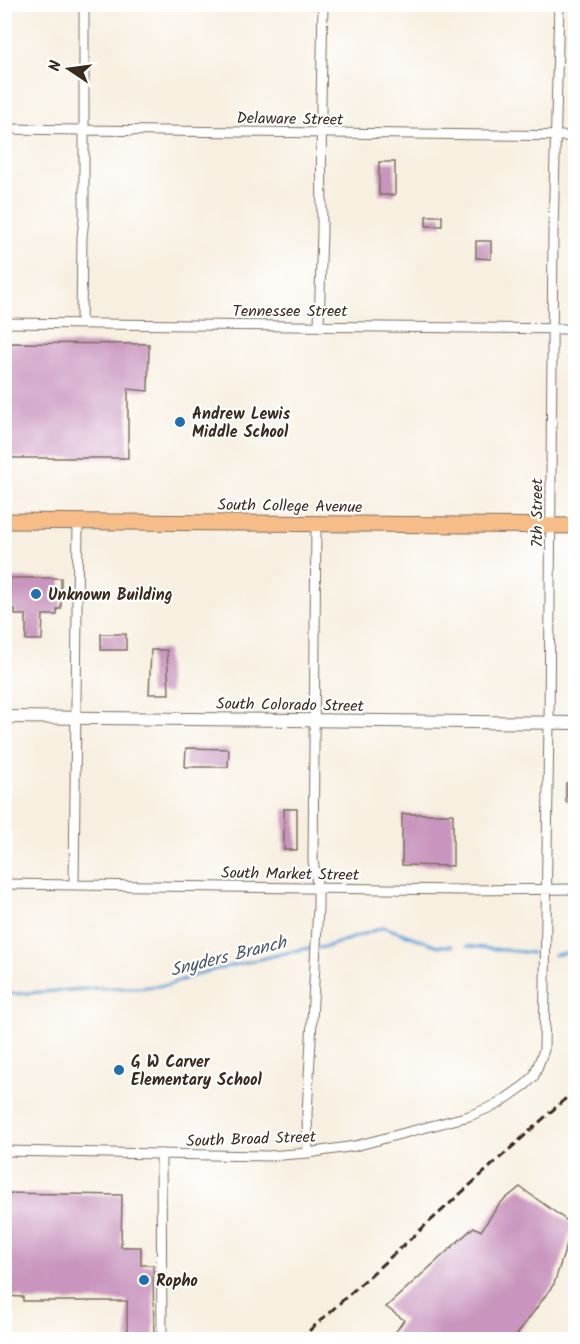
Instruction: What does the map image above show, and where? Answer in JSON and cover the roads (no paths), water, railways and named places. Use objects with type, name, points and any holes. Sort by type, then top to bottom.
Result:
[{"type":"main road","name":"South College Avenue","points":[[4,521],[576,526]]},
{"type":"street","points":[[81,324],[84,219],[84,4]]},
{"type":"street","points":[[319,325],[323,4]]},
{"type":"street","name":"7th Street","points":[[545,1022],[552,328],[559,4]]},
{"type":"street","name":"Delaware Street","points":[[4,129],[576,135]]},
{"type":"street","name":"Tennessee Street","points":[[4,323],[576,328]]},
{"type":"street","points":[[74,884],[78,521]]},
{"type":"street","points":[[308,1153],[307,1114],[318,889],[313,861],[316,524]]},
{"type":"street","name":"South Colorado Street","points":[[4,717],[576,723]]},
{"type":"street","name":"South Market Street","points":[[4,884],[318,889],[576,889]]},
{"type":"street","name":"South Broad Street","points":[[4,1151],[268,1155],[308,1153],[355,1146],[469,1116],[512,1096],[534,1076],[544,1050],[545,1022]]},
{"type":"street","points":[[160,1154],[162,1340]]},
{"type":"waterway","name":"Snyders Branch","points":[[4,993],[168,985],[201,973],[303,949],[326,947],[384,927],[438,946],[452,946]]},
{"type":"waterway","name":"Snyders Branch","points":[[467,946],[532,953]]},
{"type":"waterway","name":"Snyders Branch","points":[[554,955],[576,951]]},
{"type":"railway","points":[[299,1340],[576,1089]]},
{"type":"place","name":"Andrew Lewis Middle School","points":[[180,422]]},
{"type":"place","name":"Unknown Building","points":[[36,594]]},
{"type":"place","name":"G W Carver Elementary School","points":[[119,1070]]},
{"type":"place","name":"Ropho","points":[[144,1280]]}]
